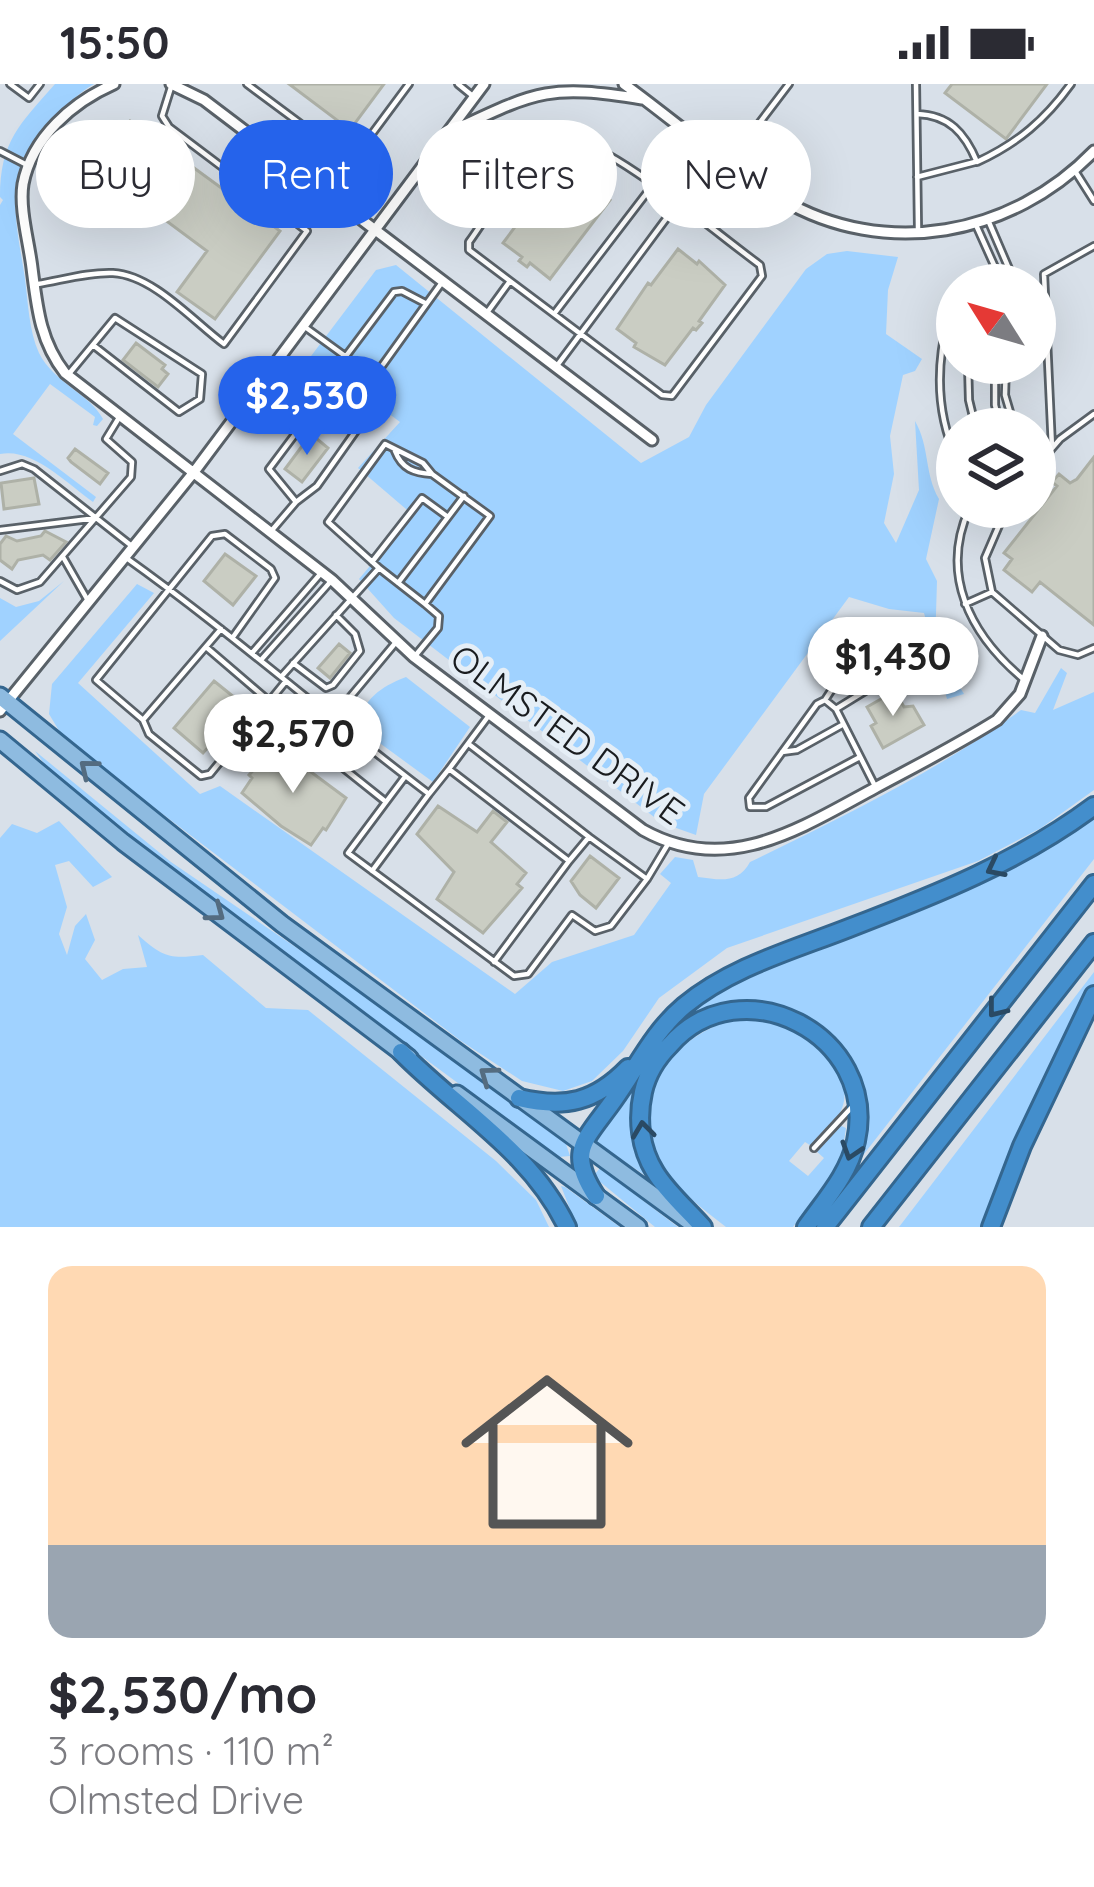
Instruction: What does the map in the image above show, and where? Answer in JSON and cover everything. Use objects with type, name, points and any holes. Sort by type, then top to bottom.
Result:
[{"type":"highway","points":[[519,1098],[559,1105],[583,1100],[608,1087],[678,1012],[720,981],[957,886],[1024,852],[1094,806]]},
{"type":"highway","points":[[825,1227],[1094,884]]},
{"type":"highway","points":[[872,1227],[1094,943]]},
{"type":"highway","points":[[992,1227],[1022,1145],[1094,995]]},
{"type":"highway","points":[[700,1227],[656,1173],[640,1129],[645,1082],[673,1040],[691,1026],[732,1009],[786,1015],[829,1043],[845,1064],[856,1102],[857,1138],[850,1162],[806,1227]]},
{"type":"highway","points":[[401,1052],[500,1137],[554,1200],[567,1227]]},
{"type":"highway","points":[[596,1196],[580,1172],[582,1144],[642,1054]]},
{"type":"main road","points":[[2,703],[277,920],[700,1227]]},
{"type":"main road","points":[[0,740],[123,842],[638,1227]]},
{"type":"street","points":[[68,375],[49,352],[38,318],[22,188],[44,141],[81,99],[114,84]]},
{"type":"street","points":[[172,84],[230,120]]},
{"type":"street","points":[[458,120],[484,84]]},
{"type":"street","points":[[624,84],[672,120]]},
{"type":"street","points":[[479,120],[544,91],[592,91],[645,100]]},
{"type":"street","points":[[811,213],[850,227],[918,234],[976,225],[1031,200],[1075,171],[1094,151]]},
{"type":"street","points":[[2,703],[194,472],[417,177]]},
{"type":"street","points":[[372,228],[652,440]]},
{"type":"street","name":"OLMSTED DRIVE","points":[[68,375],[332,580],[414,656],[643,830],[668,844],[697,851],[748,847],[806,827],[997,720],[1027,681],[1042,636]]},
{"type":"lane","points":[[10,84],[29,98],[40,84]]},
{"type":"lane","points":[[172,84],[162,116],[169,127],[219,165]]},
{"type":"lane","points":[[247,84],[295,120]]},
{"type":"lane","points":[[380,120],[409,84]]},
{"type":"lane","points":[[458,84],[474,97]]},
{"type":"lane","points":[[761,120],[788,84]]},
{"type":"lane","points":[[916,84],[918,234]]},
{"type":"lane","points":[[917,176],[977,161],[1009,147],[1044,120],[1072,84]]},
{"type":"lane","points":[[917,114],[949,121],[967,138],[977,161]]},
{"type":"lane","points":[[641,177],[610,155],[583,145],[553,148],[532,161],[469,242],[469,250],[662,395],[672,396],[761,276],[760,266],[709,228]]},
{"type":"lane","points":[[0,151],[29,166]]},
{"type":"lane","points":[[1075,171],[1094,201]]},
{"type":"lane","points":[[554,314],[641,199]]},
{"type":"lane","points":[[988,220],[1007,264]]},
{"type":"lane","points":[[976,225],[994,264]]},
{"type":"lane","points":[[34,285],[110,273],[128,276],[145,283],[224,344],[308,231],[304,228]]},
{"type":"lane","points":[[556,367],[659,228]]},
{"type":"lane","points":[[1050,408],[1044,274],[1094,246]]},
{"type":"lane","points":[[305,327],[374,377],[442,281]]},
{"type":"lane","points":[[486,314],[510,281]]},
{"type":"lane","points":[[346,356],[394,292],[402,291],[425,304]]},
{"type":"lane","points":[[68,375],[115,318],[202,374],[200,399],[179,412],[93,345]]},
{"type":"lane","points":[[271,532],[317,486],[358,428],[353,412],[323,397],[279,361]]},
{"type":"lane","points":[[296,502],[269,469],[323,397]]},
{"type":"lane","points":[[1056,445],[1094,414]]},
{"type":"lane","points":[[0,581],[17,590],[31,587],[63,557],[134,472],[132,462],[106,439],[120,416]]},
{"type":"lane","points":[[414,656],[438,628],[439,616],[328,522],[385,444],[414,473],[432,474]]},
{"type":"lane","points":[[394,451],[406,452],[490,516],[425,604]]},
{"type":"lane","points":[[0,471],[22,464],[34,469],[134,547]]},
{"type":"lane","points":[[398,583],[464,496]]},
{"type":"lane","points":[[371,562],[422,498],[448,518]]},
{"type":"lane","points":[[0,530],[97,518]]},
{"type":"lane","points":[[963,528],[957,566],[965,604],[991,650],[1027,681]]},
{"type":"lane","points":[[997,528],[986,558],[992,592],[1069,654],[1094,648]]},
{"type":"lane","points":[[233,637],[275,578],[272,568],[225,534],[212,536],[97,680],[143,720],[149,734],[201,776],[210,774],[293,663],[379,568]]},
{"type":"lane","points":[[63,557],[89,602]]},
{"type":"lane","points":[[125,557],[253,652],[329,719],[429,794]]},
{"type":"lane","points":[[253,652],[322,572]]},
{"type":"lane","points":[[261,660],[332,580]]},
{"type":"lane","points":[[965,604],[992,592]]},
{"type":"lane","points":[[293,663],[326,688],[333,685],[360,651],[355,634],[335,615]]},
{"type":"lane","points":[[143,720],[222,628]]},
{"type":"lane","points":[[386,802],[315,749],[314,738],[397,641]]},
{"type":"lane","points":[[206,647],[269,701]]},
{"type":"lane","points":[[836,709],[879,679],[863,653],[855,654],[825,700],[817,704],[749,798],[750,807],[766,807],[860,757]]},
{"type":"lane","points":[[825,700],[836,709],[876,788]]},
{"type":"lane","points":[[372,871],[490,714]]},
{"type":"lane","points":[[782,752],[796,750],[844,724]]},
{"type":"lane","points":[[468,744],[647,879]]},
{"type":"lane","points":[[449,769],[569,862]]},
{"type":"lane","points":[[406,776],[348,853],[514,976],[528,974],[572,915],[595,931],[611,926],[668,844]]},
{"type":"lane","points":[[494,962],[589,837]]},
{"type":"lane","points":[[814,1148],[856,1102]]},
{"type":"shaded area","points":[[55,84],[94,84],[53,120],[36,120],[36,143],[21,171],[16,221],[39,353],[103,419],[93,425],[95,417],[50,384],[13,434],[96,497],[93,502],[37,461],[0,454],[1,178],[14,134]]},
{"type":"shaded area","points":[[847,251],[898,257],[888,290],[886,334],[922,359],[915,371],[903,375],[890,436],[894,474],[884,523],[896,543],[919,490],[915,421],[936,492],[926,559],[937,581],[935,646],[964,694],[947,699],[924,613],[849,597],[704,794],[696,835],[662,823],[394,618],[359,579],[413,515],[358,468],[400,422],[332,371],[333,380],[326,389],[302,368],[376,270],[396,265],[641,463],[689,437],[706,405],[806,269],[827,254]]},
{"type":"shaded area","points":[[64,581],[0,641],[0,598],[16,607],[39,601]]},
{"type":"shaded area","points":[[137,584],[154,593],[78,683],[200,794],[220,786],[515,994],[552,962],[634,935],[671,883],[660,874],[675,857],[693,860],[698,877],[734,877],[750,862],[923,773],[1021,710],[1035,713],[1061,668],[1067,673],[1053,710],[1094,692],[1094,790],[1041,828],[978,861],[727,948],[659,998],[623,1051],[592,1081],[563,1091],[522,1081],[461,1041],[64,739],[49,714],[52,684]]},
{"type":"shaded area","points":[[406,677],[470,727],[433,782],[355,725],[374,695]]},
{"type":"shaded area","points":[[35,751],[171,862],[338,976],[566,1144],[570,1156],[558,1157],[306,971],[51,773]]},
{"type":"shaded area","points":[[1094,816],[1094,859],[857,1163],[864,1121],[860,1083],[844,1051],[821,1027],[790,1011],[755,1005],[717,1010],[678,1027],[733,986],[989,880],[1062,840]]},
{"type":"shaded area","points":[[59,821],[112,877],[93,887],[69,861],[55,865],[67,907],[59,934],[67,955],[75,926],[86,914],[95,940],[85,959],[102,980],[123,969],[147,967],[138,935],[168,955],[203,955],[266,1008],[308,1010],[496,1161],[536,1200],[549,1227],[0,1227],[0,838],[12,824],[37,833]]},
{"type":"shaded area","points":[[1094,972],[1094,984],[1019,1136],[984,1227],[899,1227]]},
{"type":"shaded area","points":[[738,1019],[778,1023],[799,1032],[828,1059],[843,1083],[844,1101],[836,1120],[813,1147],[805,1142],[789,1161],[808,1176],[824,1158],[816,1151],[839,1125],[846,1128],[841,1161],[793,1227],[726,1227],[677,1185],[652,1144],[648,1120],[660,1075],[692,1039]]},
{"type":"shaded area","points":[[643,1069],[649,1176],[649,1178],[592,1140]]},
{"type":"shaded area","points":[[600,1168],[678,1227],[655,1227],[599,1181],[595,1174]]},
{"type":"shaded area","points":[[561,1186],[565,1187],[620,1227],[577,1227]]},
{"type":"building","points":[[289,84],[384,84],[357,120],[337,120]]},
{"type":"building","points":[[952,84],[1047,84],[1006,139],[945,93]]},
{"type":"building","points":[[195,169],[219,186],[219,228],[280,231],[215,319],[177,292],[207,251],[176,228],[195,228]]},
{"type":"building","points":[[514,228],[589,228],[550,279],[530,263],[527,267],[519,261],[522,257],[503,243]]},
{"type":"building","points":[[678,249],[725,285],[699,321],[702,323],[665,365],[634,347],[636,343],[617,329]]},
{"type":"building","points":[[136,343],[165,365],[162,369],[168,374],[158,387],[123,360]]},
{"type":"building","points":[[311,434],[328,448],[302,482],[285,469]]},
{"type":"building","points":[[75,449],[108,473],[100,484],[68,458]]},
{"type":"building","points":[[1094,457],[1094,625],[1040,582],[1032,592],[1004,570],[1012,559],[1004,553],[1024,528],[1056,528],[1056,477],[1059,474],[1070,483]]},
{"type":"building","points":[[34,478],[39,504],[4,509],[1,483]]},
{"type":"building","points":[[45,531],[66,542],[50,560],[43,555],[18,560],[12,569],[0,560],[0,544],[6,536],[17,541]]},
{"type":"building","points":[[225,554],[256,576],[233,605],[204,581]]},
{"type":"building","points":[[339,644],[350,653],[330,678],[318,668]]},
{"type":"building","points":[[214,681],[240,702],[230,721],[236,726],[218,747],[212,743],[203,753],[174,728]]},
{"type":"building","points":[[895,691],[904,707],[913,706],[924,725],[883,748],[867,707]]},
{"type":"building","points":[[276,746],[346,798],[311,845],[242,793],[252,778],[249,775]]},
{"type":"building","points":[[438,806],[477,832],[493,811],[507,822],[491,842],[526,873],[517,884],[522,888],[483,933],[437,899],[454,872],[417,834]]},
{"type":"building","points":[[590,856],[619,878],[596,908],[571,881]]}]
